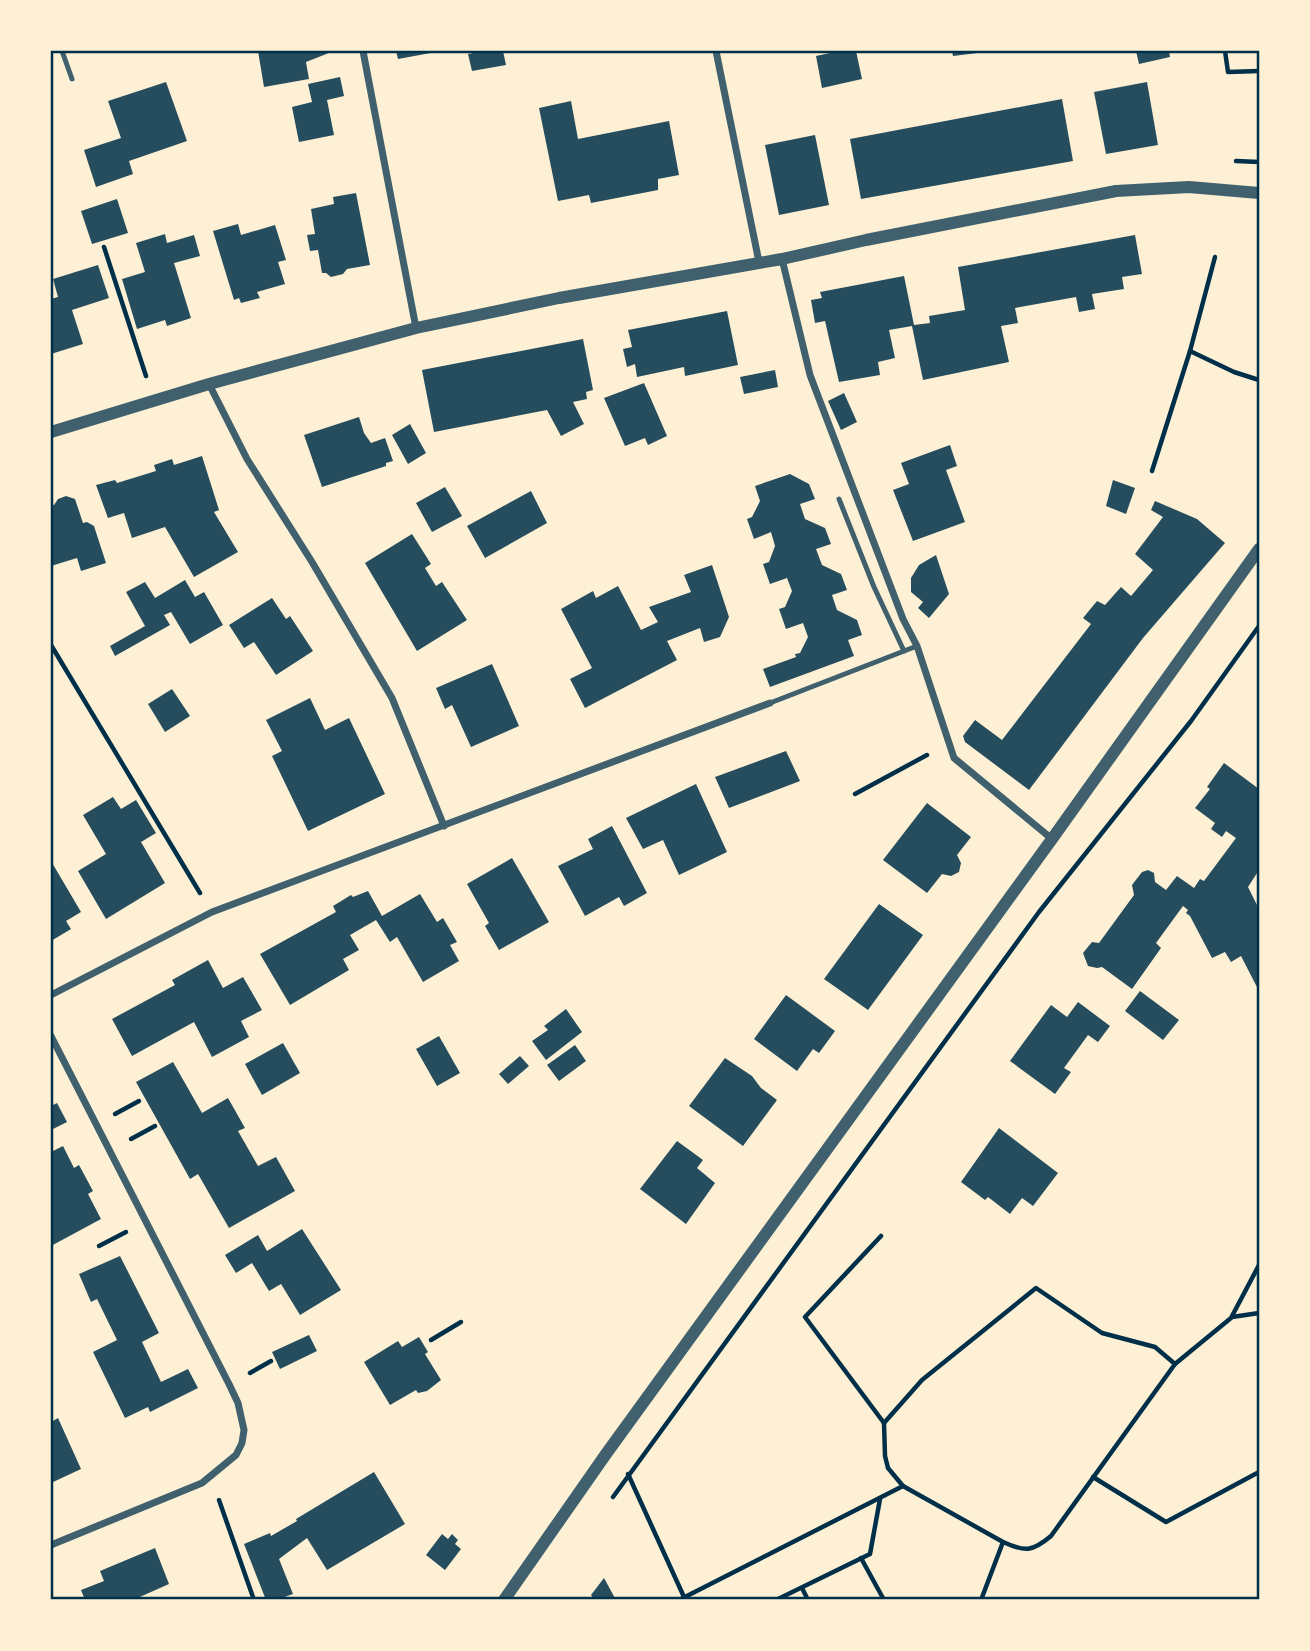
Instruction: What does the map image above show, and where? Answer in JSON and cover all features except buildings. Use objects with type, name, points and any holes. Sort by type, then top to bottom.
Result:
[{"type":"street","points":[[363,51],[416,328]]},
{"type":"street","points":[[716,51],[759,262]]},
{"type":"street","points":[[51,432],[209,384],[416,328],[559,298],[782,259],[1116,191],[1189,187],[1259,193]]},
{"type":"street","points":[[782,259],[810,374],[903,619],[918,646],[954,758],[1052,839]]},
{"type":"street","points":[[209,384],[247,459],[312,562],[392,698],[444,826]]},
{"type":"street","points":[[504,1600],[606,1454],[1259,549]]},
{"type":"street","points":[[51,995],[212,912],[770,703]]},
{"type":"street","points":[[51,1036],[238,1403],[244,1430],[236,1455],[202,1483],[51,1545]]},
{"type":"lane","points":[[62,51],[72,79]]},
{"type":"lane","points":[[839,499],[874,587],[904,651]]},
{"type":"lane","points":[[770,703],[918,646]]},
{"type":"path","points":[[1225,51],[1228,72],[1259,71]]},
{"type":"path","points":[[104,247],[154,401]]},
{"type":"path","points":[[1152,471],[1215,257]]},
{"type":"path","points":[[1189,351],[1234,372],[1259,380]]},
{"type":"path","points":[[606,1506],[1039,912],[1191,720],[1259,626]]},
{"type":"path","points":[[51,645],[212,912]]},
{"type":"path","points":[[855,794],[949,743]]},
{"type":"path","points":[[881,1236],[805,1317],[884,1423],[888,1468],[903,1486],[1019,1549],[1036,1548],[1051,1536],[1175,1364],[1231,1318],[1259,1265]]},
{"type":"path","points":[[884,1423],[922,1380],[1036,1288],[1102,1333],[1155,1347],[1175,1364]]},
{"type":"path","points":[[1231,1318],[1259,1314]]},
{"type":"path","points":[[431,1340],[461,1322]]},
{"type":"path","points":[[606,1454],[629,1475],[682,1599],[903,1486]]},
{"type":"path","points":[[1093,1477],[1166,1522],[1259,1472]]},
{"type":"path","points":[[211,1476],[254,1600]]},
{"type":"path","points":[[776,1600],[870,1554],[880,1498]]},
{"type":"path","points":[[981,1600],[1003,1542]]},
{"type":"path","points":[[861,1558],[884,1600]]},
{"type":"path","points":[[802,1588],[808,1600]]}]
